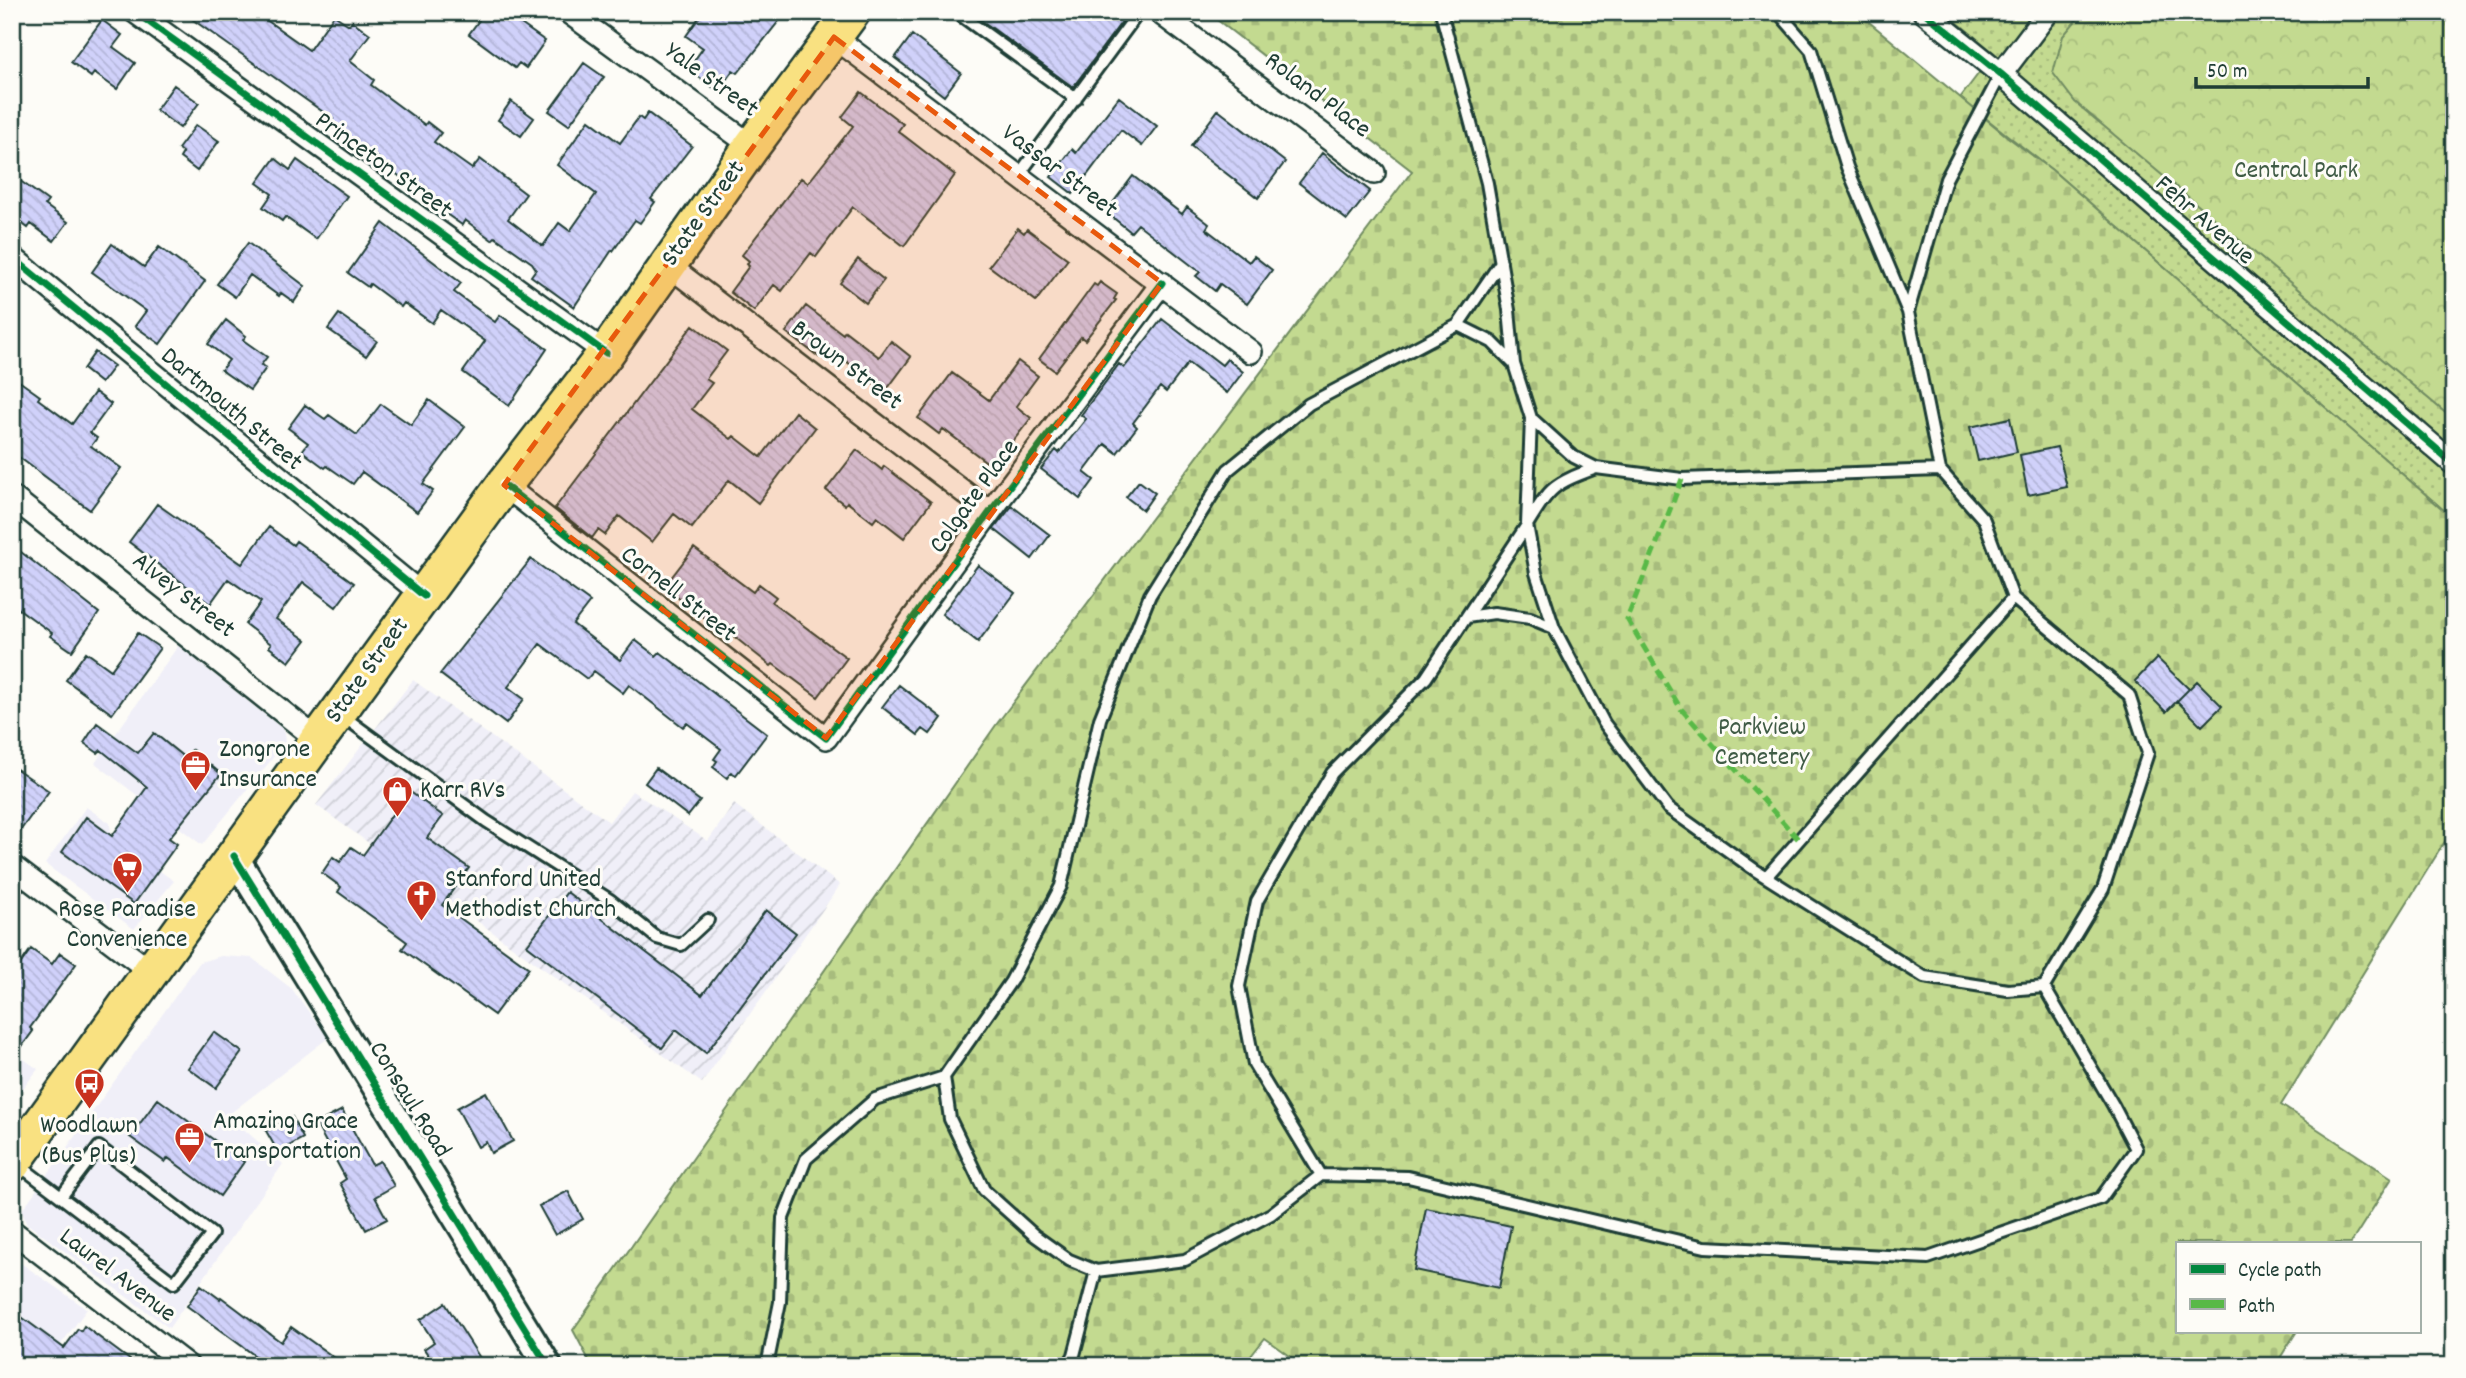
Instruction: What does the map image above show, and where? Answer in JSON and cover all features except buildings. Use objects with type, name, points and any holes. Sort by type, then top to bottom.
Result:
[{"type":"main road","name":"State Street","points":[[13,1162],[328,726],[504,485],[606,353],[752,146],[843,25]]},
{"type":"street","name":"Princeton Street","points":[[135,12],[606,353]]},
{"type":"street","name":"Yale Street","points":[[568,12],[752,146]]},
{"type":"street","name":"Roland Place","points":[[1159,12],[1374,173]]},
{"type":"street","name":"Fehr Avenue","points":[[1924,12],[2001,74],[2454,464]]},
{"type":"street","points":[[2001,74],[2048,12]]},
{"type":"street","name":"Vassar Street","points":[[843,25],[1018,176],[1251,352]]},
{"type":"street","name":"Dartmouth Street","points":[[12,257],[424,596]]},
{"type":"street","name":"Brown Street","points":[[668,265],[990,512]]},
{"type":"street","name":"Colgate Place","points":[[826,738],[990,512],[1162,284]]},
{"type":"street","name":"Cornell Street","points":[[504,485],[826,738]]},
{"type":"street","name":"Alvey Street","points":[[12,497],[328,726]]},
{"type":"street","name":"Consaul Road","points":[[234,856],[548,1366]]},
{"type":"street","points":[[12,866],[150,971]]},
{"type":"street","name":"Laurel Avenue","points":[[12,1231],[188,1366]]},
{"type":"lane","points":[[956,12],[1076,99]]},
{"type":"lane","points":[[1018,176],[1139,12]]},
{"type":"lane","points":[[1441,12],[1487,183],[1502,262],[1514,363],[1531,418],[1527,524],[1536,573],[1554,628],[1604,723],[1668,808],[1766,877],[1924,977],[2008,990],[2044,987]]},
{"type":"lane","points":[[1778,12],[1811,50],[1847,167],[1908,312],[1940,470],[1984,520],[2013,598],[2129,695],[2148,754],[2103,889],[2044,987]]},
{"type":"lane","points":[[1908,312],[1946,178],[2001,74]]},
{"type":"lane","points":[[767,1366],[780,1302],[783,1218],[806,1159],[875,1099],[944,1077],[1012,981],[1061,886],[1100,719],[1150,595],[1228,470],[1309,404],[1458,325],[1502,262]]},
{"type":"lane","points":[[1458,325],[1492,342],[1514,363]]},
{"type":"lane","points":[[1531,418],[1574,457],[1596,468],[1682,479],[1940,470]]},
{"type":"lane","points":[[1321,1175],[1254,1064],[1239,986],[1257,901],[1332,773],[1426,678],[1546,493],[1564,480],[1596,468]]},
{"type":"lane","points":[[1766,877],[2013,598]]},
{"type":"lane","points":[[1466,617],[1494,613],[1530,618],[1554,628]]},
{"type":"lane","points":[[328,726],[486,821],[610,900],[657,938],[681,945],[708,919]]},
{"type":"lane","points":[[944,1077],[950,1119],[984,1190],[1034,1236],[1069,1261],[1096,1271],[1185,1260],[1271,1214],[1321,1175],[1408,1177],[1705,1247],[1928,1258],[2101,1198],[2136,1149],[2044,987]]},
{"type":"lane","points":[[13,1162],[174,1283],[212,1234],[99,1147],[61,1197]]},
{"type":"lane","points":[[1068,1366],[1074,1355],[1096,1271]]},
{"type":"highlighted area","points":[[834,37],[1162,283],[826,738],[504,485]]},
{"type":"shaded area","points":[[178,646],[284,730],[285,743],[202,845],[95,763]]},
{"type":"shaded area","points":[[413,680],[609,822],[632,791],[708,841],[734,804],[840,885],[702,1083],[316,805]]},
{"type":"shaded area","points":[[86,807],[110,823],[111,836],[174,881],[134,929],[45,864]]},
{"type":"shaded area","points":[[221,956],[252,958],[292,989],[328,1038],[228,1115],[283,1164],[169,1328],[26,1223],[22,1210],[200,962]]},
{"type":"shaded area","points":[[12,1051],[38,1069],[12,1103]]},
{"type":"shaded area","points":[[12,1257],[87,1309],[45,1366],[12,1366]]},
{"type":"green space","name":"Parkview Cemetery","points":[[1207,12],[1857,12],[2009,138],[2052,170],[2454,519],[2454,827],[2281,1105],[2392,1178],[2352,1242],[2176,1242],[2176,1332],[2296,1332],[2275,1366],[1304,1366],[1265,1338],[1243,1366],[592,1366],[573,1330],[996,725],[1412,171]]},
{"type":"green space","name":"Central Park","points":[[1945,12],[2454,12],[2454,519],[2052,170],[1960,98],[1994,53]]},
{"type":"green space","name":"Central Park","points":[[2083,12],[2454,12],[2454,420],[2075,102],[2053,73],[2063,36]]},
{"type":"marked path","points":[[1682,479],[1627,619],[1681,709],[1800,841]]},
{"type":"cycle path","points":[[135,12],[606,353]]},
{"type":"cycle path","points":[[1924,12],[2001,74],[2454,464]]},
{"type":"cycle path","points":[[12,257],[424,596]]},
{"type":"cycle path","points":[[504,485],[826,738],[990,512],[1162,283]]},
{"type":"cycle path","points":[[234,856],[548,1366]]},
{"type":"place","name":"Zongrone Insurance","points":[[196,792]]},
{"type":"place","name":"Karr RVs","points":[[397,818]]},
{"type":"place","name":"Rose Paradise Convenience","points":[[127,894]]},
{"type":"place","name":"Stanford United Methodist Church","points":[[422,922]]},
{"type":"place","name":"Woodlawn (Bus Plus)","points":[[89,1110]]},
{"type":"place","name":"Amazing Grace Transportation","points":[[190,1164]]}]
